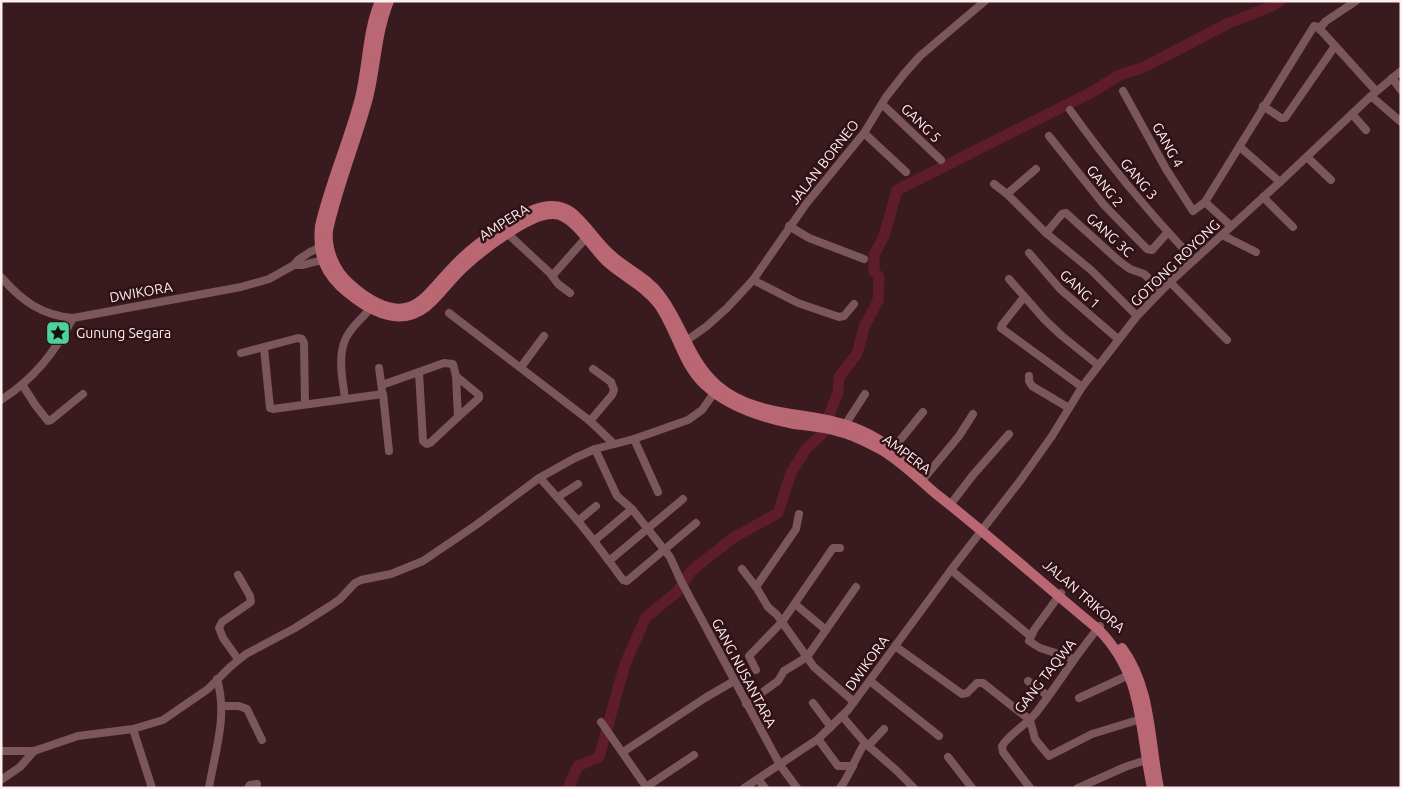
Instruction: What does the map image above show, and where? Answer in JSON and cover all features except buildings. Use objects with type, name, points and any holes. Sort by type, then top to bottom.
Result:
[{"type":"main road","name":"AMPERA","points":[[380,1],[371,28],[365,77],[322,217],[319,238],[338,285],[370,309],[390,316],[408,316],[417,313],[429,304],[474,258],[508,234],[534,218],[554,214],[565,218],[607,262],[653,297],[690,366],[706,381],[753,406],[815,422]]},
{"type":"main road","name":"AMPERA","points":[[323,246],[364,112],[380,25],[389,1]]},
{"type":"main road","name":"AMPERA","points":[[327,259],[347,281],[364,295],[390,307],[408,308],[420,300],[465,255],[507,224],[537,208],[559,206],[581,221],[612,256],[654,287],[665,302],[714,393],[759,416],[839,426],[871,436],[893,449],[951,503]]},
{"type":"main road","name":"AMPERA","points":[[839,426],[850,435],[881,449],[983,529]]},
{"type":"main road","name":"JALAN TRIKORA","points":[[983,529],[1122,648],[1139,676],[1145,698],[1159,788]]},
{"type":"main road","name":"JALAN TRIKORA","points":[[1099,628],[1117,651],[1129,675],[1135,693],[1152,788]]},
{"type":"street","name":"JALAN BORNEO","points":[[686,341],[727,308],[753,280],[790,226],[864,133],[904,74],[920,56],[985,1]]},
{"type":"street","points":[[1319,29],[1326,21],[1356,1]]},
{"type":"street","points":[[1231,226],[1205,202],[1313,27],[1319,29],[1374,94],[1401,122]]},
{"type":"street","points":[[1263,106],[1281,118],[1285,118],[1334,46]]},
{"type":"street","name":"GOTONG ROYONG","points":[[983,529],[1036,458],[1098,365],[1161,290],[1401,71]]},
{"type":"street","points":[[1392,78],[1401,90]]},
{"type":"street","name":"GANG 4","points":[[1123,91],[1192,210],[1195,210],[1205,202]]},
{"type":"street","name":"GANG 5","points":[[882,104],[941,160]]},
{"type":"street","name":"GANG 3","points":[[1070,110],[1109,162],[1194,260]]},
{"type":"street","points":[[1352,114],[1366,130]]},
{"type":"street","points":[[864,133],[906,172]]},
{"type":"street","name":"GANG 2","points":[[1049,136],[1104,205],[1145,248],[1152,250],[1168,232]]},
{"type":"street","points":[[1240,147],[1280,182]]},
{"type":"street","points":[[1307,157],[1331,180]]},
{"type":"street","points":[[1007,194],[1036,168]]},
{"type":"street","points":[[994,184],[1007,194],[1046,233],[1091,270],[1138,316]]},
{"type":"street","points":[[1263,197],[1293,227]]},
{"type":"street","name":"GANG 3C","points":[[1046,233],[1062,214],[1066,213],[1119,261],[1130,269],[1144,274],[1161,290]]},
{"type":"street","points":[[790,226],[809,238],[864,259]]},
{"type":"street","points":[[508,234],[570,293]]},
{"type":"street","points":[[1222,234],[1256,252]]},
{"type":"street","points":[[552,276],[586,239]]},
{"type":"street","name":"DWIKORA","points":[[1,277],[14,292],[38,309],[59,316],[73,318],[227,291],[269,279],[294,265],[310,252],[323,246]]},
{"type":"street","name":"GANG 1","points":[[1029,253],[1060,289],[1118,339]]},
{"type":"street","name":"DWIKORA","points":[[294,265],[303,265],[327,259]]},
{"type":"street","points":[[753,280],[798,302],[839,317],[844,316],[854,304]]},
{"type":"street","points":[[1009,280],[1062,336],[1098,365]]},
{"type":"street","points":[[1170,282],[1227,340]]},
{"type":"street","points":[[1024,296],[1001,328],[1082,387]]},
{"type":"street","points":[[345,399],[342,371],[344,344],[356,324],[370,309]]},
{"type":"street","points":[[449,313],[590,421],[614,444]]},
{"type":"street","points":[[1,400],[23,386],[53,353],[73,318]]},
{"type":"street","points":[[521,368],[544,336]]},
{"type":"street","points":[[241,354],[298,338],[302,340],[305,404]]},
{"type":"street","points":[[264,348],[270,408],[383,394]]},
{"type":"street","points":[[382,385],[447,362],[453,364],[456,376],[458,417]]},
{"type":"street","points":[[379,368],[389,451]]},
{"type":"street","points":[[590,421],[614,390],[611,382],[593,369]]},
{"type":"street","points":[[419,372],[424,443],[430,443],[478,398],[479,395],[456,376]]},
{"type":"street","points":[[1029,376],[1029,382],[1032,386],[1069,408]]},
{"type":"street","points":[[23,386],[46,419],[50,421],[84,394]]},
{"type":"street","points":[[1,751],[34,751],[78,736],[133,729],[172,715],[208,689],[238,660],[253,649],[295,628],[330,606],[340,599],[355,583],[391,574],[423,561],[460,537],[522,489],[540,478],[595,449],[634,439],[695,417],[714,393]]},
{"type":"street","points":[[839,426],[865,394]]},
{"type":"street","points":[[893,449],[923,412]]},
{"type":"street","points":[[925,477],[959,436],[973,414]]},
{"type":"street","points":[[951,503],[1009,434]]},
{"type":"street","points":[[634,439],[658,492]]},
{"type":"street","name":"GANG NUSANTARA","points":[[595,449],[617,496],[632,509],[672,561],[746,704],[780,765],[797,788]]},
{"type":"street","points":[[540,478],[578,521],[625,582],[696,522]]},
{"type":"street","points":[[558,497],[578,484]]},
{"type":"street","points":[[609,561],[683,499]]},
{"type":"street","points":[[578,521],[596,506]]},
{"type":"street","points":[[594,541],[632,509]]},
{"type":"street","points":[[756,588],[796,529],[799,514]]},
{"type":"street","name":"DWIKORA","points":[[744,788],[818,739],[842,716],[983,529]]},
{"type":"street","points":[[756,670],[749,656],[782,622],[833,548],[840,548]]},
{"type":"street","points":[[742,569],[768,607],[774,610],[814,667],[854,702]]},
{"type":"street","points":[[951,570],[1030,636]]},
{"type":"street","points":[[238,575],[250,596],[251,602],[222,622],[219,628],[223,638],[238,660]]},
{"type":"street","points":[[746,704],[778,681],[784,671],[807,657],[856,588]]},
{"type":"street","points":[[1060,595],[1030,636],[1029,641],[1040,648],[1074,659]]},
{"type":"street","points":[[795,604],[826,630]]},
{"type":"street","name":"GANG TAQWA","points":[[1030,788],[1003,752],[1002,746],[1030,720],[1099,628]]},
{"type":"street","points":[[895,646],[962,694],[967,693],[977,683],[984,683],[1030,720],[1035,739],[1050,756],[1092,734],[1141,719]]},
{"type":"street","points":[[1079,698],[1129,675]]},
{"type":"street","points":[[209,788],[222,722],[222,706],[217,679]]},
{"type":"street","points":[[623,752],[734,681]]},
{"type":"street","points":[[870,681],[939,736]]},
{"type":"street","points":[[1028,682],[1048,696]]},
{"type":"street","points":[[813,703],[830,727]]},
{"type":"street","points":[[222,706],[239,706],[246,709],[262,740]]},
{"type":"street","points":[[842,716],[866,744],[914,788]]},
{"type":"street","points":[[602,722],[647,788],[694,755]]},
{"type":"street","points":[[133,729],[152,788]]},
{"type":"street","points":[[840,788],[866,744],[884,729]]},
{"type":"street","points":[[818,739],[838,766],[853,766]]},
{"type":"street","points":[[1,780],[20,766],[34,751]]},
{"type":"street","points":[[948,757],[972,788]]},
{"type":"street","points":[[1078,788],[1125,767],[1146,760]]},
{"type":"street","points":[[758,778],[765,788]]},
{"type":"street","points":[[248,788],[250,785],[257,784]]},
{"type":"waterway","points":[[568,788],[578,766],[599,757],[625,664],[646,617],[677,592],[691,571],[733,538],[778,513],[791,473],[806,449],[822,434],[838,392],[839,377],[857,354],[864,327],[878,301],[879,277],[874,271],[874,255],[884,236],[897,190],[1094,91],[1119,75],[1142,68],[1229,23],[1270,7],[1280,1]]},
{"type":"place","name":"Gunung Segara","points":[[58,333]]}]
